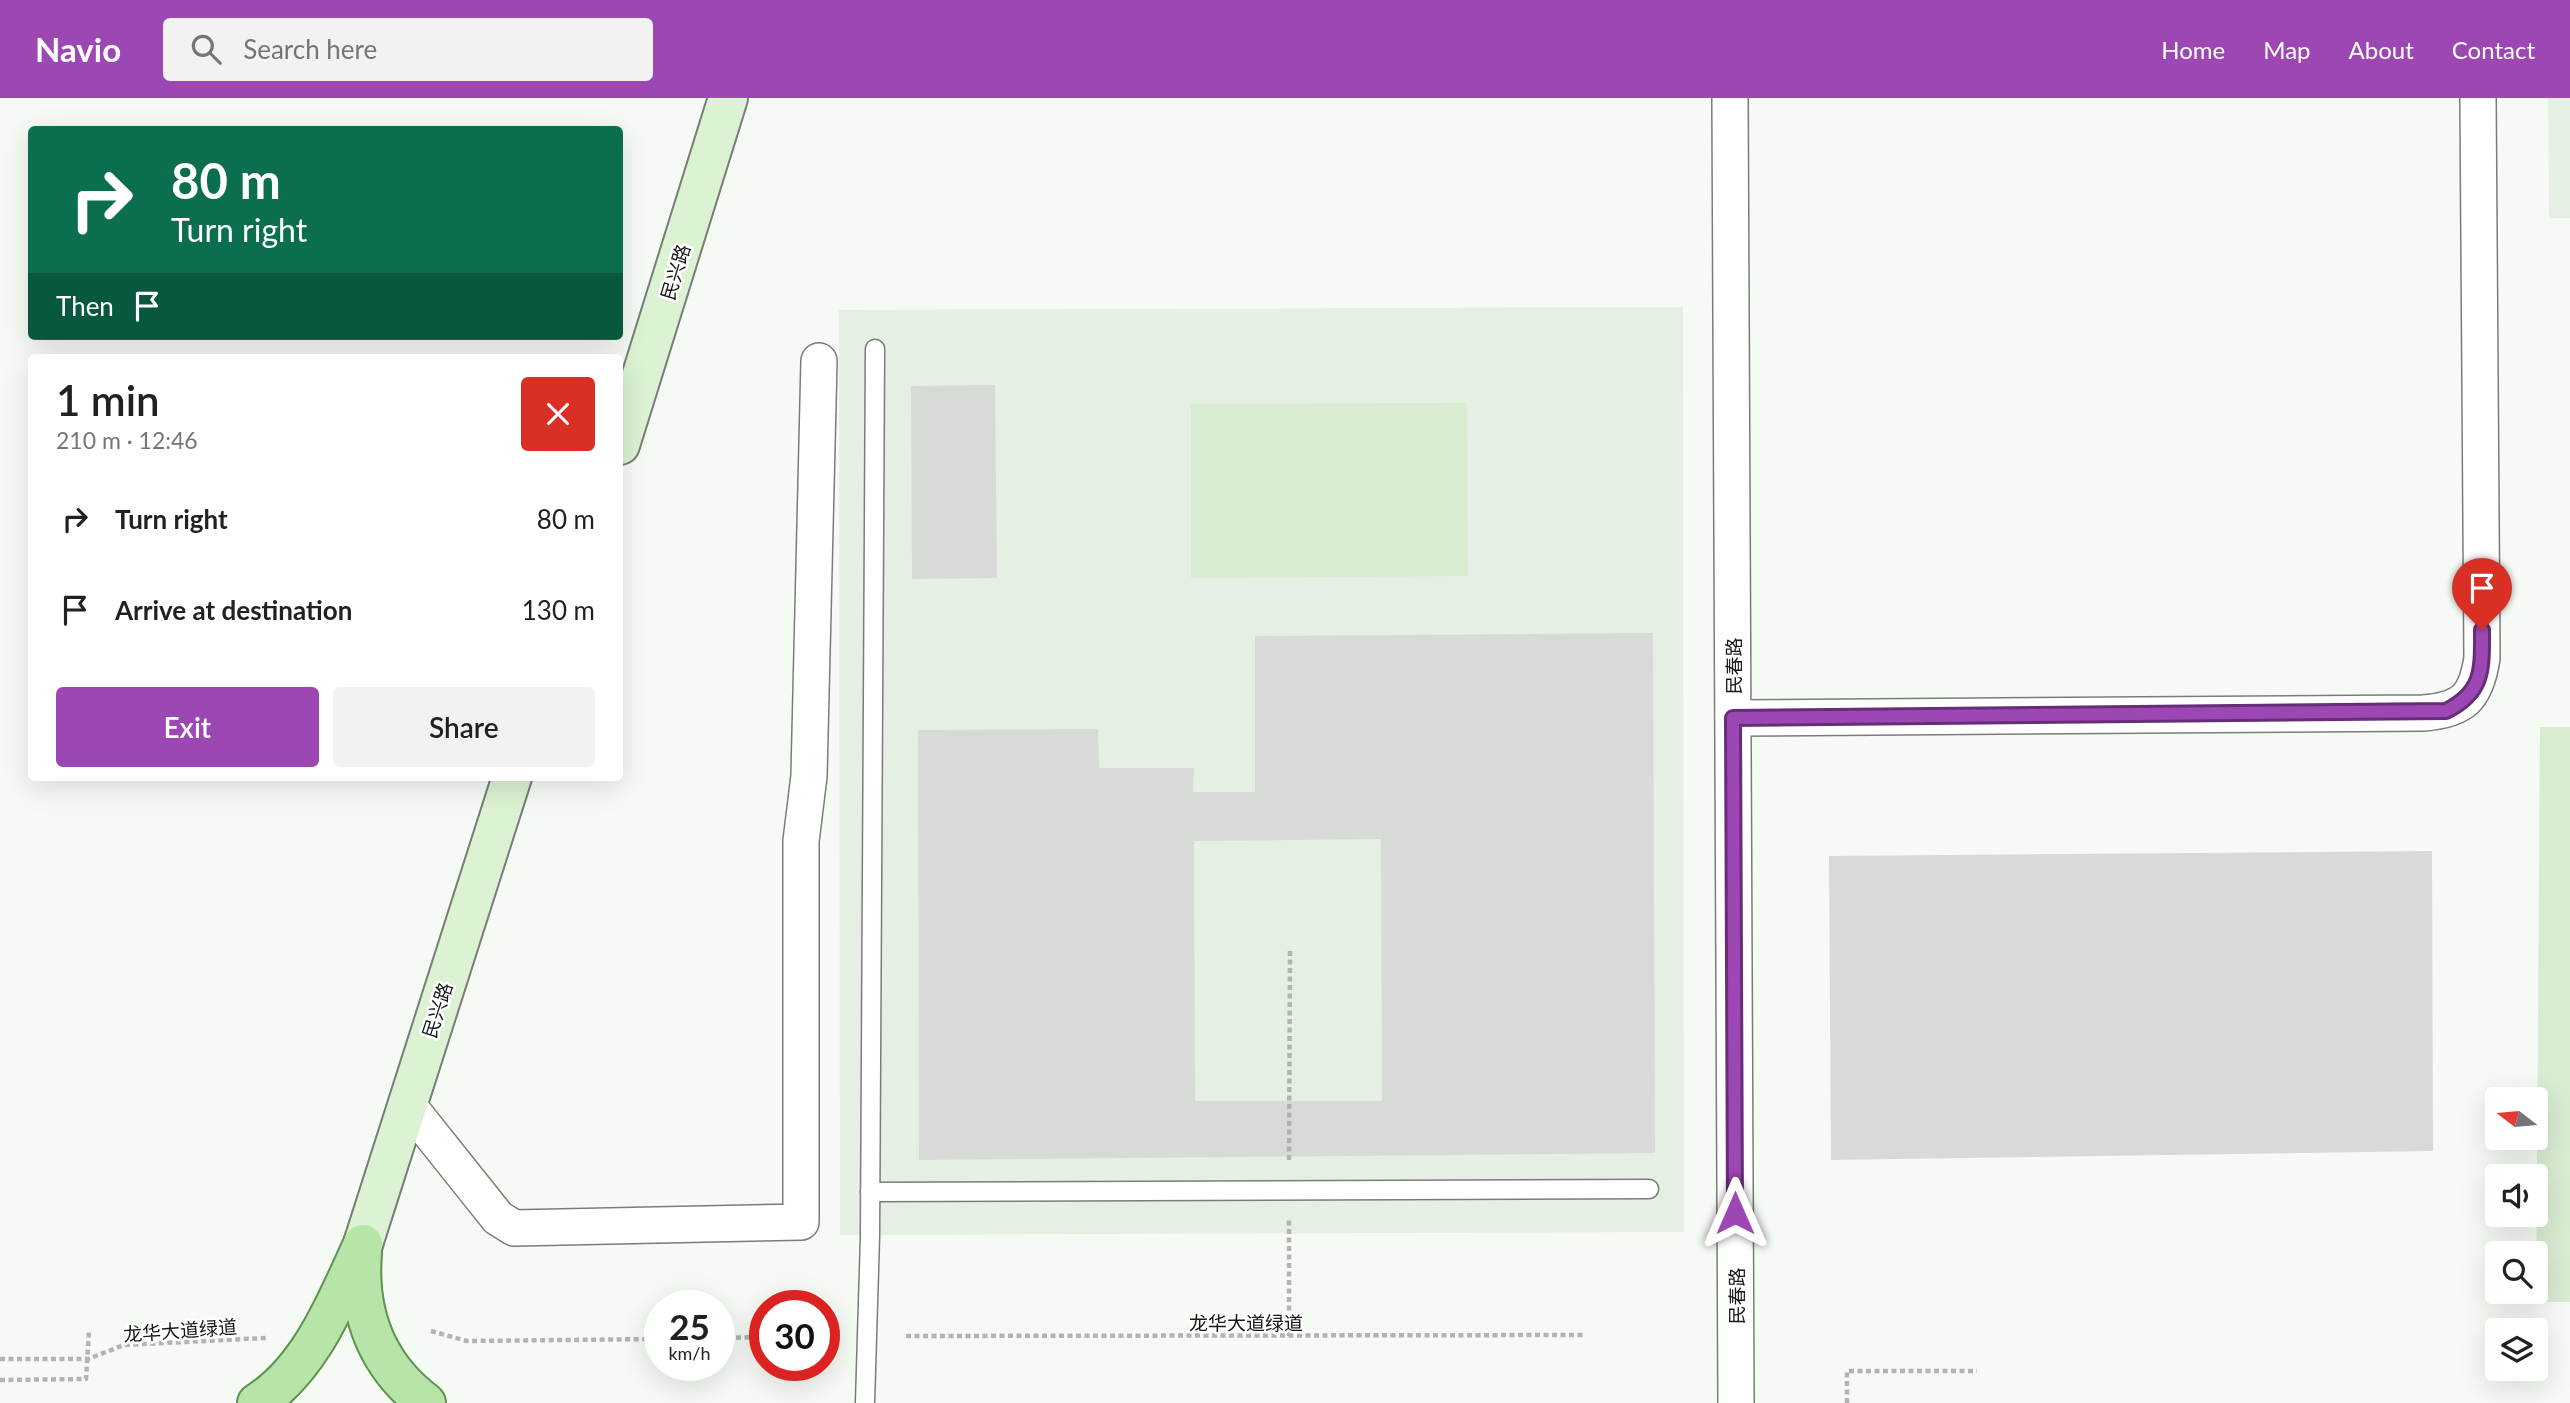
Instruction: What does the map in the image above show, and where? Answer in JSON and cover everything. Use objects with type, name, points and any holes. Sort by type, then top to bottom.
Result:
[{"type":"main road","points":[[257,1403],[284,1380],[306,1353],[331,1314],[363,1244]]},
{"type":"main road","points":[[363,1244],[360,1279],[367,1323],[379,1350],[396,1375],[426,1403]]},
{"type":"street","name":"民兴路","points":[[623,435],[728,98]]},
{"type":"street","name":"民春路","points":[[1730,98],[1736,1403]]},
{"type":"street","points":[[1733,718],[2423,713],[2446,711],[2465,701],[2479,682],[2482,658],[2477,98]]},
{"type":"street","points":[[407,1104],[498,1218],[514,1228],[801,1222],[801,841],[810,776],[819,361]]},
{"type":"street","name":"民兴路","points":[[363,1244],[511,781]]},
{"type":"lane","points":[[865,1403],[870,1192],[875,349]]},
{"type":"lane","points":[[870,1192],[1649,1189]]},
{"type":"path","points":[[1289,1336],[1290,951]]},
{"type":"path","points":[[0,1380],[86,1379],[89,1331]]},
{"type":"path","points":[[431,1331],[467,1340],[644,1339]]},
{"type":"path","name":"龙华大道绿道","points":[[906,1336],[1585,1335]]},
{"type":"path","name":"龙华大道绿道","points":[[0,1359],[88,1359],[124,1345],[270,1338]]},
{"type":"path","points":[[1847,1403],[1847,1371],[1977,1371]]},
{"type":"shaded area","points":[[2548,98],[2570,98],[2570,218],[2549,218]]},
{"type":"shaded area","points":[[1683,307],[1684,1232],[840,1235],[839,310]]},
{"type":"green space","points":[[1467,403],[1468,576],[1191,578],[1191,404]]},
{"type":"green space","points":[[2540,727],[2570,727],[2570,1302],[2548,1302],[2548,1241],[2536,1241],[2537,1227],[2548,1227],[2548,1164],[2537,1164],[2537,1150],[2548,1150],[2548,1087],[2537,1087]]},
{"type":"building","points":[[995,385],[997,578],[912,579],[911,386]]},
{"type":"building","points":[[1653,633],[1655,1153],[919,1160],[918,730],[1098,729],[1099,768],[1194,768],[1193,792],[1255,792],[1255,636]],"holes":[[[1381,839],[1382,1101],[1195,1101],[1194,841]]]},
{"type":"building","points":[[2432,851],[2433,1151],[1831,1160],[1829,856]]},
{"type":"route","points":[[1735,1213],[1733,718],[2446,711],[2465,701],[2479,682],[2482,630]]}]
